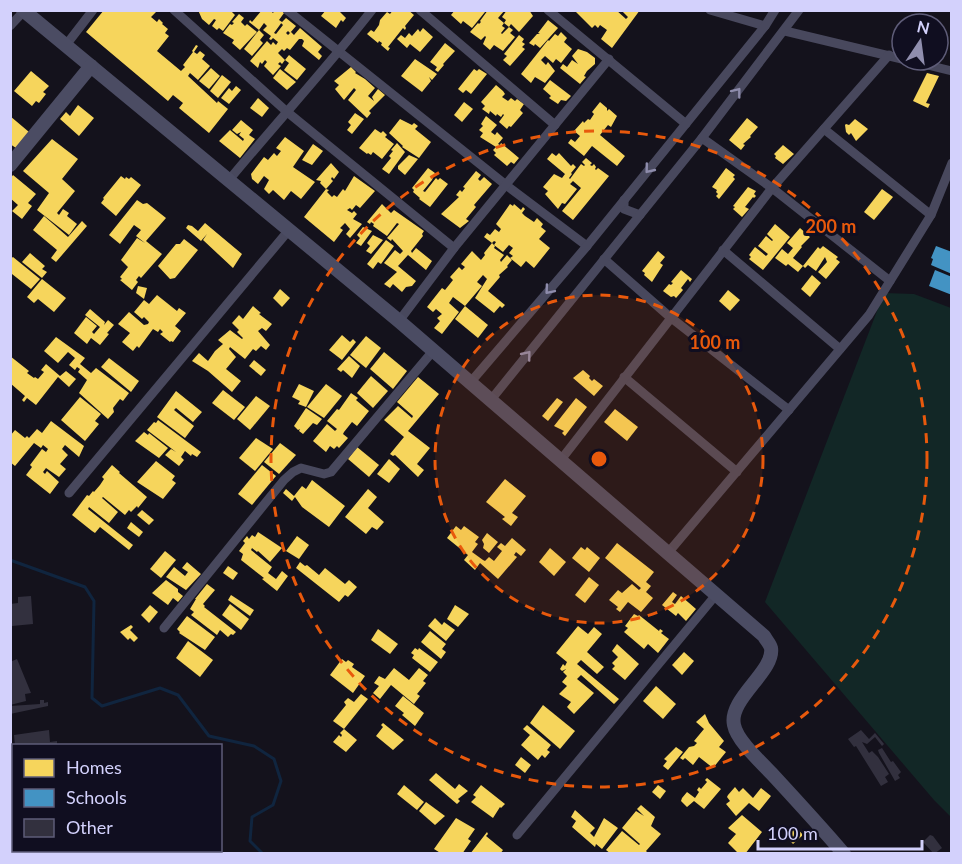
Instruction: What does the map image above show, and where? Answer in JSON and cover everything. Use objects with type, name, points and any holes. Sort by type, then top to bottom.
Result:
[{"type":"street","points":[[66,45],[93,10]]},
{"type":"street","points":[[174,10],[286,111],[454,248]]},
{"type":"street","points":[[288,10],[506,185],[587,246]]},
{"type":"street","points":[[229,180],[286,111],[340,52],[372,10]]},
{"type":"street","points":[[420,10],[555,125]]},
{"type":"street","points":[[549,10],[686,124]]},
{"type":"street","points":[[710,10],[765,26]]},
{"type":"street","points":[[470,384],[587,246],[765,26],[775,10]]},
{"type":"street","points":[[490,401],[702,138],[799,10]]},
{"type":"street","points":[[10,26],[30,13],[399,321],[764,636],[771,646],[771,653],[761,674],[734,712],[734,727],[761,762],[844,854]]},
{"type":"street","points":[[560,461],[772,188],[889,55],[785,31]]},
{"type":"street","points":[[399,321],[454,248],[609,59]]},
{"type":"street","points":[[10,165],[91,66]]},
{"type":"street","points":[[824,129],[931,215]]},
{"type":"street","points":[[702,138],[772,188],[890,281]]},
{"type":"street","points":[[667,554],[869,315],[931,215],[951,163]]},
{"type":"street","points":[[624,200],[624,209],[640,215]]},
{"type":"street","points":[[69,493],[289,230]]},
{"type":"street","points":[[723,250],[840,349]]},
{"type":"street","points":[[604,259],[670,317],[789,410]]},
{"type":"street","points":[[164,627],[284,480],[301,468],[324,474],[332,472],[433,351]]},
{"type":"street","points":[[624,377],[737,472]]},
{"type":"street","points":[[517,835],[716,596]]},
{"type":"green space","points":[[884,293],[914,294],[951,308],[951,817],[765,602]]},
{"type":"building: Homes","points":[[104,10],[154,10],[156,12],[151,17],[163,23],[168,29],[165,33],[169,36],[157,51],[181,71],[196,45],[198,46],[194,52],[197,54],[200,51],[205,55],[202,59],[210,66],[198,80],[190,73],[188,76],[217,103],[218,101],[228,109],[209,133],[179,108],[183,103],[173,95],[168,101],[86,32]]},
{"type":"building: Homes","points":[[198,10],[230,10],[235,15],[223,31],[212,26],[216,20],[214,19],[209,25],[202,19]]},
{"type":"building: Homes","points":[[262,10],[270,10],[273,13],[275,10],[281,10],[284,13],[279,20],[282,22],[286,18],[296,26],[290,33],[294,35],[300,28],[322,47],[318,52],[322,56],[319,60],[302,46],[304,41],[299,39],[290,50],[282,49],[278,53],[285,60],[282,64],[280,62],[278,64],[281,66],[273,75],[264,66],[267,62],[265,60],[262,64],[260,62],[258,68],[250,61],[267,41],[271,45],[273,42],[276,45],[278,42],[273,38],[269,39],[271,36],[263,30],[267,26],[264,23],[259,30],[249,22],[250,20],[252,22]]},
{"type":"building: Homes","points":[[326,10],[338,10],[346,18],[343,22],[341,20],[336,28],[321,16]]},
{"type":"building: Homes","points":[[393,10],[408,10],[414,15],[405,26],[405,30],[403,28],[388,47],[390,48],[388,51],[381,45],[382,43],[379,41],[378,43],[367,34],[371,30],[374,32],[380,20],[387,12],[390,14]]},
{"type":"building: Homes","points":[[455,10],[483,10],[485,12],[472,28],[463,21],[461,24],[451,15]]},
{"type":"building: Homes","points":[[488,10],[505,10],[498,18],[504,23],[502,26],[505,28],[501,33],[509,27],[513,30],[510,33],[515,37],[503,51],[494,45],[490,50],[483,44],[485,36],[481,40],[470,32],[481,22]]},
{"type":"building: Homes","points":[[507,10],[529,10],[533,16],[519,32],[511,24],[509,27],[504,23],[506,20],[502,17]]},
{"type":"building: Homes","points":[[574,10],[616,10],[626,19],[628,17],[621,10],[640,10],[612,48],[601,39],[607,30],[600,25],[598,28],[595,25],[592,28]]},
{"type":"building: Homes","points":[[239,14],[244,18],[241,22],[245,26],[247,24],[257,32],[240,50],[232,43],[234,40],[223,33],[230,24],[234,23],[232,22]]},
{"type":"building: Homes","points":[[548,20],[558,28],[540,48],[529,43],[537,34],[540,34],[538,33]]},
{"type":"building: Homes","points":[[281,23],[283,25],[276,34],[274,33]]},
{"type":"building: Homes","points":[[423,28],[433,37],[420,52],[410,44],[407,48],[397,39],[401,35],[405,38],[409,33],[412,36],[418,29],[420,32]]},
{"type":"building: Homes","points":[[259,30],[264,35],[260,40],[263,43],[252,56],[244,49]]},
{"type":"building: Homes","points":[[561,32],[567,38],[564,42],[572,49],[561,63],[556,59],[553,63],[545,56],[541,60],[546,65],[548,62],[555,71],[545,83],[535,77],[531,83],[521,74],[548,40],[555,34],[558,36]]},
{"type":"building: Homes","points":[[519,35],[524,39],[522,42],[525,44],[522,47],[525,49],[510,66],[503,60],[507,56],[504,54]]},
{"type":"building: Homes","points":[[445,43],[455,51],[438,72],[435,70],[437,67],[430,62]]},
{"type":"building: Homes","points":[[578,49],[595,58],[595,64],[587,71],[584,76],[586,77],[580,84],[560,68],[563,64],[567,67],[572,60],[578,64],[572,56]]},
{"type":"building: Homes","points":[[289,55],[306,69],[297,80],[284,70],[289,63],[285,60]]},
{"type":"building: Homes","points":[[415,59],[437,74],[432,80],[429,77],[431,81],[422,92],[401,76]]},
{"type":"building: Homes","points":[[351,67],[355,73],[375,88],[368,96],[374,101],[372,97],[378,89],[385,95],[369,111],[371,113],[367,118],[348,100],[356,90],[354,88],[344,100],[335,89],[339,85],[334,81]]},
{"type":"building: Homes","points":[[211,68],[220,76],[209,89],[199,81]]},
{"type":"building: Homes","points":[[280,69],[296,82],[287,90],[273,78]]},
{"type":"building: Homes","points":[[474,69],[487,74],[471,94],[466,90],[463,93],[458,89]]},
{"type":"building: Homes","points":[[31,71],[49,86],[43,92],[46,94],[39,103],[36,101],[32,106],[14,91]]},
{"type":"building: Homes","points":[[927,73],[939,76],[926,103],[930,104],[928,108],[913,101]]},
{"type":"building: Homes","points":[[222,75],[231,82],[218,98],[210,91]]},
{"type":"building: Homes","points":[[550,80],[571,96],[566,101],[561,100],[558,104],[549,98],[551,96],[543,89]]},
{"type":"building: Homes","points":[[496,85],[505,94],[502,97],[508,101],[511,98],[515,101],[517,99],[524,104],[520,110],[523,113],[507,129],[499,122],[503,114],[501,117],[497,114],[496,116],[482,109],[485,106],[481,102]]},
{"type":"building: Homes","points":[[236,86],[241,90],[229,104],[221,98],[229,88],[232,91]]},
{"type":"building: Homes","points":[[258,98],[269,108],[262,117],[250,108]]},
{"type":"building: Homes","points":[[464,102],[473,109],[462,122],[454,115]]},
{"type":"building: Homes","points":[[600,102],[607,108],[607,111],[609,109],[617,116],[611,127],[608,125],[600,135],[625,156],[617,166],[592,146],[584,156],[568,143],[571,139],[575,142],[580,136],[574,131],[583,121],[584,123],[590,120],[594,114],[592,112]]},
{"type":"building: Homes","points":[[78,105],[94,118],[79,136],[60,119],[66,112],[70,116]]},
{"type":"building: Homes","points":[[355,113],[364,119],[352,134],[347,130],[351,125],[348,122]]},
{"type":"building: Homes","points":[[10,116],[29,132],[16,148],[10,144]]},
{"type":"building: Homes","points":[[486,116],[497,125],[491,132],[495,135],[497,132],[503,138],[498,144],[501,143],[519,158],[514,164],[511,162],[507,166],[494,155],[496,153],[493,150],[496,147],[480,137],[483,133],[479,130]]},
{"type":"building: Homes","points":[[747,118],[758,127],[743,144],[745,145],[741,150],[729,140]]},
{"type":"building: Homes","points":[[400,119],[412,125],[414,123],[418,126],[415,129],[431,142],[419,158],[402,147],[389,133]]},
{"type":"building: Homes","points":[[855,119],[868,129],[856,141],[851,133],[849,135],[846,132],[845,125],[849,125]]},
{"type":"building: Homes","points":[[241,120],[253,130],[249,135],[255,139],[240,158],[219,141],[230,130],[243,141],[244,139],[239,135],[241,132],[237,134],[232,130]]},
{"type":"building: Homes","points":[[375,129],[381,133],[383,131],[387,135],[385,137],[394,144],[382,159],[373,152],[371,155],[367,154],[359,148]]},
{"type":"building: Homes","points":[[285,137],[304,151],[293,167],[315,182],[301,199],[291,191],[284,200],[273,190],[269,194],[264,189],[269,180],[264,176],[258,184],[252,179],[251,174],[264,157],[268,160],[274,153],[277,156],[281,151],[276,148]]},
{"type":"building: Homes","points":[[52,139],[78,159],[62,179],[75,191],[57,213],[59,215],[63,209],[69,213],[67,216],[77,224],[69,235],[37,210],[49,193],[23,171]]},
{"type":"building: Homes","points":[[397,143],[405,152],[389,174],[382,169],[391,158],[389,156],[393,151],[391,150]]},
{"type":"building: Homes","points":[[313,144],[323,151],[312,165],[302,160]]},
{"type":"building: Homes","points":[[783,145],[794,154],[783,164],[775,158],[774,154]]},
{"type":"building: Homes","points":[[552,153],[556,156],[559,153],[571,166],[573,164],[576,167],[570,179],[581,164],[585,165],[582,162],[586,158],[592,163],[590,165],[594,164],[596,170],[598,168],[609,176],[573,220],[562,211],[581,188],[573,181],[570,184],[577,189],[558,209],[545,194],[548,191],[543,187],[554,174],[562,178],[565,174],[547,159]]},
{"type":"building: Homes","points":[[409,155],[418,159],[405,175],[398,169],[398,166]]},
{"type":"building: Homes","points":[[331,163],[339,172],[334,179],[332,177],[333,181],[326,189],[320,183],[321,181],[316,180]]},
{"type":"building: Homes","points":[[428,168],[435,173],[423,191],[425,192],[436,178],[448,184],[430,207],[419,199],[412,188]]},
{"type":"building: Homes","points":[[726,168],[735,175],[733,177],[735,179],[719,199],[716,196],[717,190],[712,187]]},
{"type":"building: Homes","points":[[476,171],[481,175],[478,179],[480,181],[484,177],[492,184],[474,205],[476,207],[466,219],[469,221],[460,228],[441,214],[459,197],[456,195],[460,190],[462,192],[465,188],[463,187]]},
{"type":"building: Homes","points":[[13,175],[36,194],[28,203],[32,206],[22,219],[12,211],[18,205],[10,198],[10,179]]},
{"type":"building: Homes","points":[[121,176],[125,179],[131,177],[141,185],[116,216],[101,203]]},
{"type":"building: Homes","points":[[354,176],[375,191],[360,208],[356,205],[352,210],[350,208],[347,210],[352,213],[354,211],[357,214],[353,219],[362,224],[350,238],[346,234],[350,229],[345,223],[340,228],[343,230],[334,242],[304,217],[326,189],[332,197],[334,195],[337,197],[343,189],[345,191]]},
{"type":"building: Homes","points":[[748,187],[756,191],[754,194],[756,196],[745,207],[749,209],[742,217],[733,209],[735,207],[733,206]]},
{"type":"building: Homes","points":[[882,189],[893,197],[874,220],[864,212]]},
{"type":"building: Homes","points":[[137,200],[143,204],[147,203],[166,218],[146,241],[162,254],[141,278],[139,276],[132,290],[120,280],[128,267],[121,260],[137,238],[145,243],[136,236],[141,230],[134,225],[120,244],[109,235]]},
{"type":"building: Homes","points":[[382,204],[391,213],[394,210],[424,231],[423,236],[411,251],[412,253],[416,248],[432,261],[426,270],[408,255],[398,266],[416,281],[402,292],[393,284],[390,288],[384,284],[397,272],[384,263],[395,250],[400,254],[403,251],[392,239],[391,241],[387,238],[399,224],[397,223],[387,236],[373,226],[374,224],[367,222]]},
{"type":"building: Homes","points":[[510,204],[513,206],[514,204],[521,210],[523,207],[525,209],[522,213],[534,222],[537,218],[543,224],[541,227],[546,231],[539,239],[550,248],[534,268],[526,261],[521,267],[510,258],[513,256],[509,253],[513,248],[509,245],[503,252],[494,245],[496,242],[492,243],[484,237],[487,233],[490,235],[495,229],[499,232],[501,229],[496,224]]},
{"type":"building: Homes","points":[[44,216],[68,237],[82,221],[87,226],[56,262],[51,258],[57,250],[33,230]]},
{"type":"building: Homes","points":[[205,223],[242,254],[233,268],[203,240],[207,234],[201,241],[186,228],[188,225],[192,226],[198,231]]},
{"type":"building: Homes","points":[[775,224],[790,237],[763,270],[749,259],[751,257],[749,255],[755,247],[766,256],[768,254],[758,246],[766,236],[773,240],[767,234]]},
{"type":"building: Homes","points":[[363,227],[372,231],[361,246],[356,243],[360,238],[357,235]]},
{"type":"building: Homes","points":[[800,228],[810,237],[793,258],[803,266],[798,272],[775,258],[782,249],[788,254],[793,248],[787,243]]},
{"type":"building: Homes","points":[[373,235],[383,240],[371,254],[366,251],[370,246],[367,243]]},
{"type":"building: Homes","points":[[184,239],[198,250],[175,278],[170,279],[158,266],[176,244],[180,244]]},
{"type":"building: Homes","points":[[386,240],[394,246],[381,264],[378,262],[373,269],[367,264]]},
{"type":"building: Homes","points":[[492,243],[494,248],[504,255],[501,262],[507,255],[512,260],[488,291],[505,305],[502,308],[500,306],[494,313],[475,298],[487,279],[483,275],[477,282],[482,286],[465,306],[453,297],[449,303],[459,312],[442,334],[434,328],[440,321],[437,318],[442,314],[436,309],[433,312],[427,307],[442,288],[445,290],[453,280],[450,277],[459,267],[462,270],[465,267],[461,264],[472,251],[481,260]]},
{"type":"building: Homes","points":[[823,246],[838,257],[836,259],[840,262],[826,279],[818,272],[827,262],[825,257],[816,271],[808,265],[805,268],[803,266],[818,247],[820,249]]},
{"type":"building: Homes","points":[[658,251],[665,257],[660,263],[663,265],[652,282],[642,271]]},
{"type":"building: Homes","points":[[30,253],[45,266],[42,269],[47,272],[42,278],[22,262]]},
{"type":"building: Homes","points":[[13,257],[40,279],[31,289],[12,274],[10,277],[10,259]]},
{"type":"building: Homes","points":[[681,270],[692,279],[690,282],[688,279],[676,298],[671,297],[663,291],[673,283],[671,282]]},
{"type":"building: Homes","points":[[812,275],[821,283],[810,297],[801,289]]},
{"type":"building: Homes","points":[[42,279],[66,298],[54,312],[38,299],[34,303],[27,297]]},
{"type":"building: Homes","points":[[138,286],[147,288],[144,299],[136,293]]},
{"type":"building: Homes","points":[[280,289],[290,298],[282,307],[273,298]]},
{"type":"building: Homes","points":[[728,290],[740,300],[730,311],[719,301]]},
{"type":"building: Homes","points":[[157,295],[177,311],[179,308],[186,313],[175,326],[181,331],[173,342],[170,342],[160,334],[163,332],[160,329],[158,332],[153,329],[139,348],[137,346],[133,351],[122,342],[130,333],[118,324],[129,312],[144,325],[148,324],[149,322],[144,317],[142,319],[134,312],[144,300],[149,304]]},
{"type":"building: Homes","points":[[253,306],[272,324],[266,331],[262,328],[258,331],[270,345],[266,350],[261,346],[256,351],[253,349],[245,359],[230,347],[229,349],[236,357],[226,369],[241,381],[232,392],[208,371],[192,361],[199,353],[208,361],[223,344],[218,340],[230,330],[242,339],[237,332],[239,330],[232,323],[239,315],[243,319]]},
{"type":"building: Homes","points":[[465,306],[488,325],[478,338],[455,319]]},
{"type":"building: Homes","points":[[90,309],[105,322],[104,325],[108,320],[114,325],[100,345],[91,338],[87,344],[74,333],[86,317],[97,326],[92,332],[94,334],[100,327],[85,315]]},
{"type":"building: Homes","points":[[342,335],[350,342],[353,339],[356,342],[342,360],[329,350]]},
{"type":"building: Homes","points":[[366,336],[381,348],[366,368],[350,355]]},
{"type":"building: Homes","points":[[56,337],[85,358],[80,364],[91,373],[96,368],[129,393],[123,401],[120,399],[108,419],[79,393],[87,380],[78,372],[80,369],[77,367],[75,370],[69,365],[75,358],[68,352],[58,363],[44,351]]},
{"type":"building: Homes","points":[[384,352],[407,371],[393,389],[370,369]]},
{"type":"building: Homes","points":[[10,356],[34,378],[38,379],[44,372],[41,370],[46,364],[60,376],[66,371],[76,379],[69,387],[58,377],[36,405],[27,398],[24,402],[22,400],[25,396],[10,383]]},
{"type":"building: Homes","points":[[349,356],[360,366],[352,378],[343,370],[341,372],[337,369]]},
{"type":"building: Homes","points":[[109,358],[139,381],[131,392],[101,367]]},
{"type":"building: Homes","points":[[254,360],[266,370],[261,376],[249,366]]},
{"type":"building: Homes","points":[[583,370],[592,381],[594,379],[603,386],[594,396],[573,378]]},
{"type":"building: Homes","points":[[371,376],[388,391],[373,408],[357,393]]},
{"type":"building: Homes","points":[[418,377],[439,394],[408,431],[430,448],[417,464],[424,470],[418,477],[395,455],[390,454],[404,437],[384,420],[398,406],[412,418],[413,416],[397,402]]},
{"type":"building: Homes","points":[[299,384],[314,391],[306,407],[298,404],[300,401],[292,397]]},
{"type":"building: Homes","points":[[326,384],[342,396],[324,418],[307,407]]},
{"type":"building: Homes","points":[[223,390],[245,407],[234,420],[212,403]]},
{"type":"building: Homes","points":[[176,391],[202,412],[193,422],[176,408],[174,410],[194,426],[185,438],[157,417]]},
{"type":"building: Homes","points":[[351,393],[369,411],[357,426],[352,422],[343,434],[348,438],[339,448],[337,446],[334,449],[330,446],[326,452],[313,441],[327,424],[335,431],[337,429],[327,421],[337,409],[339,410]]},
{"type":"building: Homes","points":[[256,396],[270,406],[250,430],[237,419]]},
{"type":"building: Homes","points":[[80,397],[101,414],[95,421],[99,424],[85,441],[61,420]]},
{"type":"building: Homes","points":[[557,398],[563,402],[548,421],[542,416]]},
{"type":"building: Homes","points":[[576,398],[587,407],[565,436],[562,433],[564,431],[554,426]]},
{"type":"building: Homes","points":[[306,408],[322,419],[317,425],[313,423],[303,434],[294,426]]},
{"type":"building: Homes","points":[[615,409],[638,427],[627,441],[604,422]]},
{"type":"building: Homes","points":[[158,420],[201,452],[197,457],[185,451],[181,457],[184,460],[179,466],[165,455],[171,449],[176,452],[147,430]]},
{"type":"building: Homes","points":[[51,421],[84,446],[79,457],[65,445],[62,449],[68,455],[60,464],[66,469],[59,477],[46,468],[43,472],[45,474],[47,471],[59,482],[50,494],[26,475],[32,467],[30,465],[42,449],[46,452],[48,449],[43,445],[41,448],[34,443],[15,466],[10,462],[10,436],[15,430],[25,438],[27,436],[29,438],[37,429],[42,433]]},
{"type":"building: Homes","points":[[144,432],[148,435],[149,433],[168,448],[159,458],[135,441]]},
{"type":"building: Homes","points":[[256,438],[273,449],[255,471],[239,458]]},
{"type":"building: Homes","points":[[280,443],[296,455],[279,474],[264,462]]},
{"type":"building: Homes","points":[[357,447],[379,465],[369,477],[348,459]]},
{"type":"building: Homes","points":[[389,459],[400,469],[389,483],[377,474]]},
{"type":"building: Homes","points":[[156,461],[175,476],[172,480],[176,483],[163,499],[137,482]]},
{"type":"building: Homes","points":[[112,465],[147,497],[138,508],[137,506],[131,512],[129,510],[125,515],[103,497],[118,512],[109,523],[89,507],[88,509],[133,545],[129,550],[100,527],[95,533],[72,515],[87,495],[89,496],[100,485],[104,479],[102,477]]},
{"type":"building: Homes","points":[[262,465],[276,476],[252,505],[238,494]]},
{"type":"building: Homes","points":[[505,479],[526,496],[512,513],[518,517],[511,526],[502,519],[505,517],[486,502]]},
{"type":"building: Homes","points":[[312,480],[345,506],[329,527],[302,507],[295,497],[292,501],[283,493],[286,489],[294,496],[302,486],[306,489]]},
{"type":"building: Homes","points":[[368,489],[377,497],[368,508],[384,522],[377,530],[372,527],[366,534],[345,517]]},
{"type":"building: Homes","points":[[142,510],[154,520],[149,525],[137,515]]},
{"type":"building: Homes","points":[[131,522],[143,532],[139,537],[127,528]]},
{"type":"building: Homes","points":[[456,526],[461,530],[464,526],[479,537],[475,542],[478,544],[472,552],[485,561],[489,557],[494,561],[502,551],[497,547],[501,543],[505,546],[512,538],[526,550],[521,556],[516,552],[514,555],[517,557],[498,579],[480,563],[475,570],[464,560],[468,555],[447,538]]},
{"type":"building: Homes","points":[[258,532],[282,548],[270,562],[258,551],[252,548],[251,550],[272,567],[268,573],[276,579],[282,571],[288,576],[277,591],[241,560],[243,554],[239,551],[245,543],[243,541],[247,536],[249,539],[252,535],[255,537]]},
{"type":"building: Homes","points":[[487,533],[498,542],[489,553],[483,548],[482,540]]},
{"type":"building: Homes","points":[[297,536],[309,545],[299,559],[286,551]]},
{"type":"building: Homes","points":[[617,543],[654,572],[646,582],[651,586],[646,592],[653,598],[641,612],[628,602],[620,612],[616,609],[618,607],[609,600],[618,590],[622,593],[632,584],[639,590],[641,588],[605,558]]},
{"type":"building: Homes","points":[[581,547],[585,550],[587,547],[600,558],[589,572],[572,558]]},
{"type":"building: Homes","points":[[550,548],[566,562],[554,576],[539,562]]},
{"type":"building: Homes","points":[[165,551],[176,560],[161,578],[150,569]]},
{"type":"building: Homes","points":[[187,562],[201,574],[186,590],[166,577],[174,567],[185,576],[188,572],[182,568]]},
{"type":"building: Homes","points":[[300,562],[319,575],[325,568],[345,584],[349,580],[357,587],[348,597],[345,595],[339,602],[296,568]]},
{"type":"building: Homes","points":[[228,566],[238,573],[233,580],[223,573]]},
{"type":"building: Homes","points":[[589,577],[599,585],[585,603],[575,595]]},
{"type":"building: Homes","points":[[166,580],[183,596],[178,602],[173,598],[168,605],[152,593]]},
{"type":"building: Homes","points":[[207,584],[215,590],[203,604],[204,607],[236,632],[233,635],[228,637],[220,630],[217,635],[191,615],[194,612],[190,609],[195,599]]},
{"type":"building: Homes","points":[[673,592],[677,595],[672,602],[675,604],[681,596],[696,609],[686,621],[678,613],[676,616],[662,605]]},
{"type":"building: Homes","points":[[231,595],[254,610],[250,616],[228,600]]},
{"type":"building: Homes","points":[[230,604],[249,619],[241,630],[222,615]]},
{"type":"building: Homes","points":[[150,605],[158,612],[149,623],[141,615]]},
{"type":"building: Homes","points":[[455,605],[469,614],[458,627],[447,619]]},
{"type":"building: Homes","points":[[634,614],[639,615],[659,631],[660,629],[663,631],[661,633],[669,639],[658,653],[648,644],[644,649],[624,632],[628,628],[625,626]]},
{"type":"building: Homes","points":[[187,616],[215,637],[205,650],[179,633],[177,629]]},
{"type":"building: Homes","points":[[435,618],[442,625],[444,622],[455,630],[446,641],[428,626]]},
{"type":"building: Homes","points":[[131,625],[133,627],[130,630],[138,638],[134,642],[130,638],[128,640],[120,632]]},
{"type":"building: Homes","points":[[578,626],[588,634],[594,627],[602,634],[587,652],[604,667],[597,674],[581,660],[577,664],[619,699],[614,704],[581,675],[577,679],[594,693],[574,714],[567,707],[571,702],[559,694],[567,686],[562,682],[567,676],[563,672],[566,669],[562,671],[560,669],[567,662],[556,653]]},
{"type":"building: Homes","points":[[378,629],[398,644],[390,654],[371,640]]},
{"type":"building: Homes","points":[[430,631],[446,644],[442,649],[446,652],[441,659],[421,642]]},
{"type":"building: Homes","points":[[188,641],[213,660],[200,677],[176,658]]},
{"type":"building: Homes","points":[[617,644],[639,664],[625,680],[612,669],[615,666],[612,663],[618,657],[612,651]]},
{"type":"building: Homes","points":[[415,648],[418,650],[419,648],[438,662],[430,672],[412,658],[414,655],[411,653]]},
{"type":"building: Homes","points":[[684,652],[694,661],[682,675],[672,665]]},
{"type":"building: Homes","points":[[342,659],[354,664],[352,667],[365,676],[353,693],[330,675]]},
{"type":"building: Homes","points":[[394,668],[409,680],[419,668],[428,675],[423,681],[426,683],[417,694],[420,696],[414,704],[391,685],[380,699],[373,693],[379,686],[374,683],[379,676],[385,679]]},
{"type":"building: Homes","points":[[656,686],[676,704],[663,719],[643,701]]},
{"type":"building: Homes","points":[[361,694],[368,699],[344,729],[333,721],[346,705],[344,702],[348,698],[354,702]]},
{"type":"building: Homes","points":[[403,696],[424,713],[415,726],[395,706]]},
{"type":"building: Homes","points":[[543,705],[575,731],[560,749],[530,723]]},
{"type":"building: Homes","points":[[705,714],[709,723],[724,741],[719,747],[726,752],[713,768],[699,757],[693,765],[685,758],[683,760],[680,758],[689,747],[697,743],[694,741],[704,729],[696,722]]},
{"type":"building: Homes","points":[[383,723],[404,740],[393,750],[376,736],[383,727],[381,725]]},
{"type":"building: Homes","points":[[527,725],[551,745],[547,750],[550,752],[545,758],[542,755],[538,760],[521,745],[530,735],[523,729]]},
{"type":"building: Homes","points":[[344,729],[357,740],[346,752],[333,742],[339,735],[341,737],[340,733]]},
{"type":"building: Homes","points":[[676,747],[683,752],[668,770],[663,766],[667,761],[664,759]]},
{"type":"building: Homes","points":[[521,757],[531,765],[525,773],[515,765]]},
{"type":"building: Homes","points":[[436,773],[455,789],[459,784],[468,791],[458,799],[460,801],[457,804],[429,780]]},
{"type":"building: Homes","points":[[707,778],[721,789],[704,809],[694,801],[687,807],[681,801],[682,798],[687,792],[695,798],[699,792],[697,790],[707,782],[705,780]]},
{"type":"building: Homes","points":[[404,785],[424,802],[417,810],[397,794]]},
{"type":"building: Homes","points":[[481,785],[505,804],[500,807],[493,818],[471,802],[476,797],[473,795]]},
{"type":"building: Homes","points":[[658,785],[666,791],[660,799],[652,792]]},
{"type":"building: Homes","points":[[735,787],[739,792],[743,788],[753,798],[761,788],[771,796],[759,811],[749,803],[736,816],[726,804],[730,801],[728,795]]},
{"type":"building: Homes","points":[[426,802],[445,816],[435,825],[419,811]]},
{"type":"building: Homes","points":[[641,805],[655,817],[651,826],[661,834],[646,851],[649,854],[611,854],[606,850],[622,831],[640,844],[622,828],[636,811],[644,816],[637,809]]},
{"type":"building: Homes","points":[[575,810],[595,828],[590,833],[594,837],[604,818],[618,828],[602,849],[596,844],[595,847],[572,827],[576,821],[571,817]]},
{"type":"building: Homes","points":[[742,815],[762,832],[745,854],[739,854],[728,843],[736,834],[728,828]]},
{"type":"building: Homes","points":[[456,818],[475,829],[468,839],[471,841],[462,854],[442,854],[434,849]]},
{"type":"building: Homes","points":[[795,826],[803,835],[793,844],[785,835]]},
{"type":"building: Homes","points":[[487,832],[486,836],[503,850],[500,854],[470,854]]},
{"type":"building: Schools","points":[[936,246],[952,252],[952,274],[931,265]]},
{"type":"building: Schools","points":[[935,270],[952,277],[952,295],[929,286]]},
{"type":"building: Other","points":[[31,596],[33,624],[12,626],[10,604],[18,603],[18,597]]},
{"type":"building: Other","points":[[17,659],[31,693],[25,694],[26,701],[10,705],[10,662]]},
{"type":"building: Other","points":[[40,700],[44,700],[44,703],[48,702],[48,706],[10,714],[10,706],[40,704]]},
{"type":"building: Other","points":[[49,730],[50,742],[57,741],[57,744],[15,744],[14,735]]},
{"type":"building: Other","points":[[861,730],[869,739],[875,733],[884,744],[882,746],[875,737],[867,744],[862,742],[869,753],[872,751],[878,757],[889,774],[885,777],[888,782],[881,786],[856,746],[854,747],[848,739]]},
{"type":"building: Other","points":[[882,748],[901,772],[898,775],[900,778],[895,781],[879,753],[878,750]]},
{"type":"building: Other","points":[[930,835],[942,848],[934,854],[923,842]]},
{"type":"waterway","points":[[10,560],[85,587],[94,601],[92,698],[102,706],[160,688],[178,695],[209,736],[254,746],[274,759],[281,781],[273,805],[252,817],[250,841],[263,854]]}]
